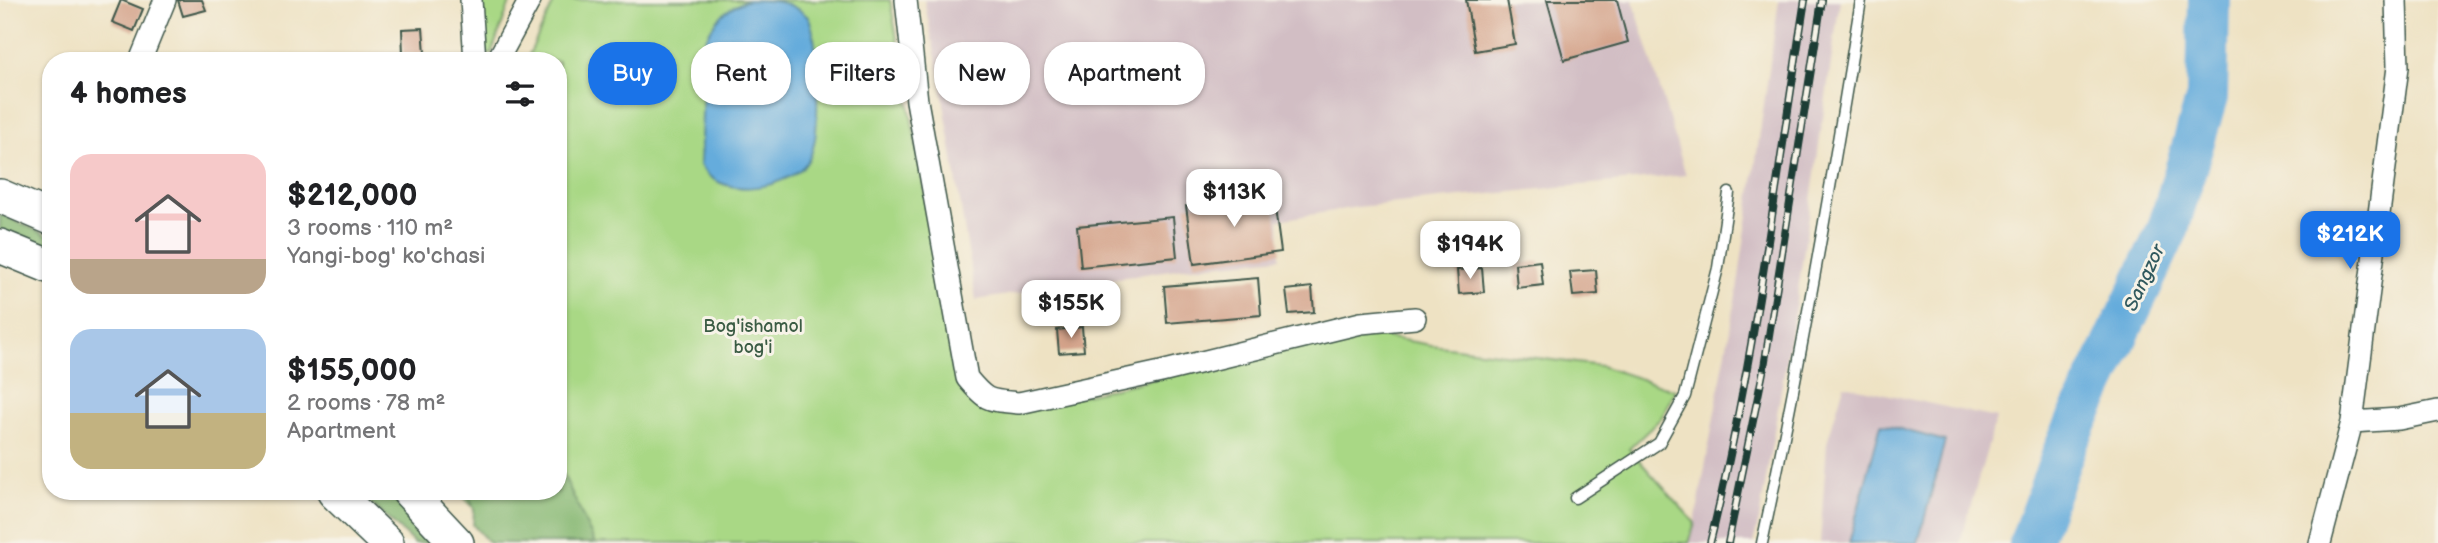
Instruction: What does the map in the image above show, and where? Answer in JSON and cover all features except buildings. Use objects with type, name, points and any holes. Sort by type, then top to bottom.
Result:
[{"type":"main road","points":[[0,196],[42,214]]},
{"type":"main road","points":[[0,246],[42,264]]},
{"type":"main road","points":[[342,500],[387,543]]},
{"type":"main road","points":[[417,500],[457,543]]},
{"type":"street","points":[[144,52],[165,0]]},
{"type":"street","points":[[471,0],[474,52]]},
{"type":"street","points":[[502,52],[530,0]]},
{"type":"street","points":[[906,0],[917,101],[967,378],[982,397],[995,401],[1018,402],[1161,372],[1361,323],[1415,318]]},
{"type":"street","points":[[2320,543],[2352,422],[2398,67],[2396,0]]},
{"type":"street","points":[[2352,422],[2399,419],[2438,411]]},
{"type":"lane","points":[[1762,543],[1825,226],[1860,0]]},
{"type":"lane","points":[[1575,498],[1659,443],[1685,396],[1718,268],[1729,193]]},
{"type":"shaded area","points":[[924,0],[1633,0],[1686,175],[1357,207],[1279,220],[1280,258],[1183,268],[976,300],[944,105],[1030,105],[1030,42],[934,42],[934,49]]},
{"type":"shaded area","points":[[1779,0],[1840,0],[1799,284],[1753,543],[1689,543],[1695,523],[1738,284]]},
{"type":"shaded area","points":[[1844,385],[1996,418],[1960,543],[1820,543],[1827,443]]},
{"type":"green space","points":[[480,0],[511,0],[492,52],[482,52]]},
{"type":"green space","name":"Bog'ishamol bog'i","points":[[555,0],[890,0],[898,42],[805,42],[805,105],[909,105],[960,387],[981,406],[1000,411],[1020,410],[1357,332],[1431,345],[1601,366],[1675,390],[1661,418],[1629,449],[1695,523],[1689,543],[507,543],[467,500],[567,500],[567,52],[530,52]]},
{"type":"green space","points":[[0,214],[42,233],[42,253],[0,234]]},
{"type":"green space","points":[[567,482],[595,543],[489,543],[473,525],[474,510],[471,500],[567,500]]},
{"type":"green space","points":[[368,500],[394,500],[438,543],[414,543]]},
{"type":"water","points":[[748,0],[786,4],[807,16],[814,36],[815,42],[805,42],[805,105],[817,105],[813,149],[804,166],[793,175],[765,186],[735,187],[721,183],[709,176],[700,165],[702,105],[791,105],[791,42],[705,42],[713,26],[733,7]]},
{"type":"water","points":[[1881,424],[1945,441],[1918,543],[1849,543]]},
{"type":"waterway","name":"Sangzor","points":[[2030,543],[2066,445],[2168,229],[2207,97],[2209,0]]},
{"type":"railway","points":[[1710,543],[1752,341],[1805,0]]},
{"type":"railway","points":[[1728,543],[1764,367],[1822,0]]}]
